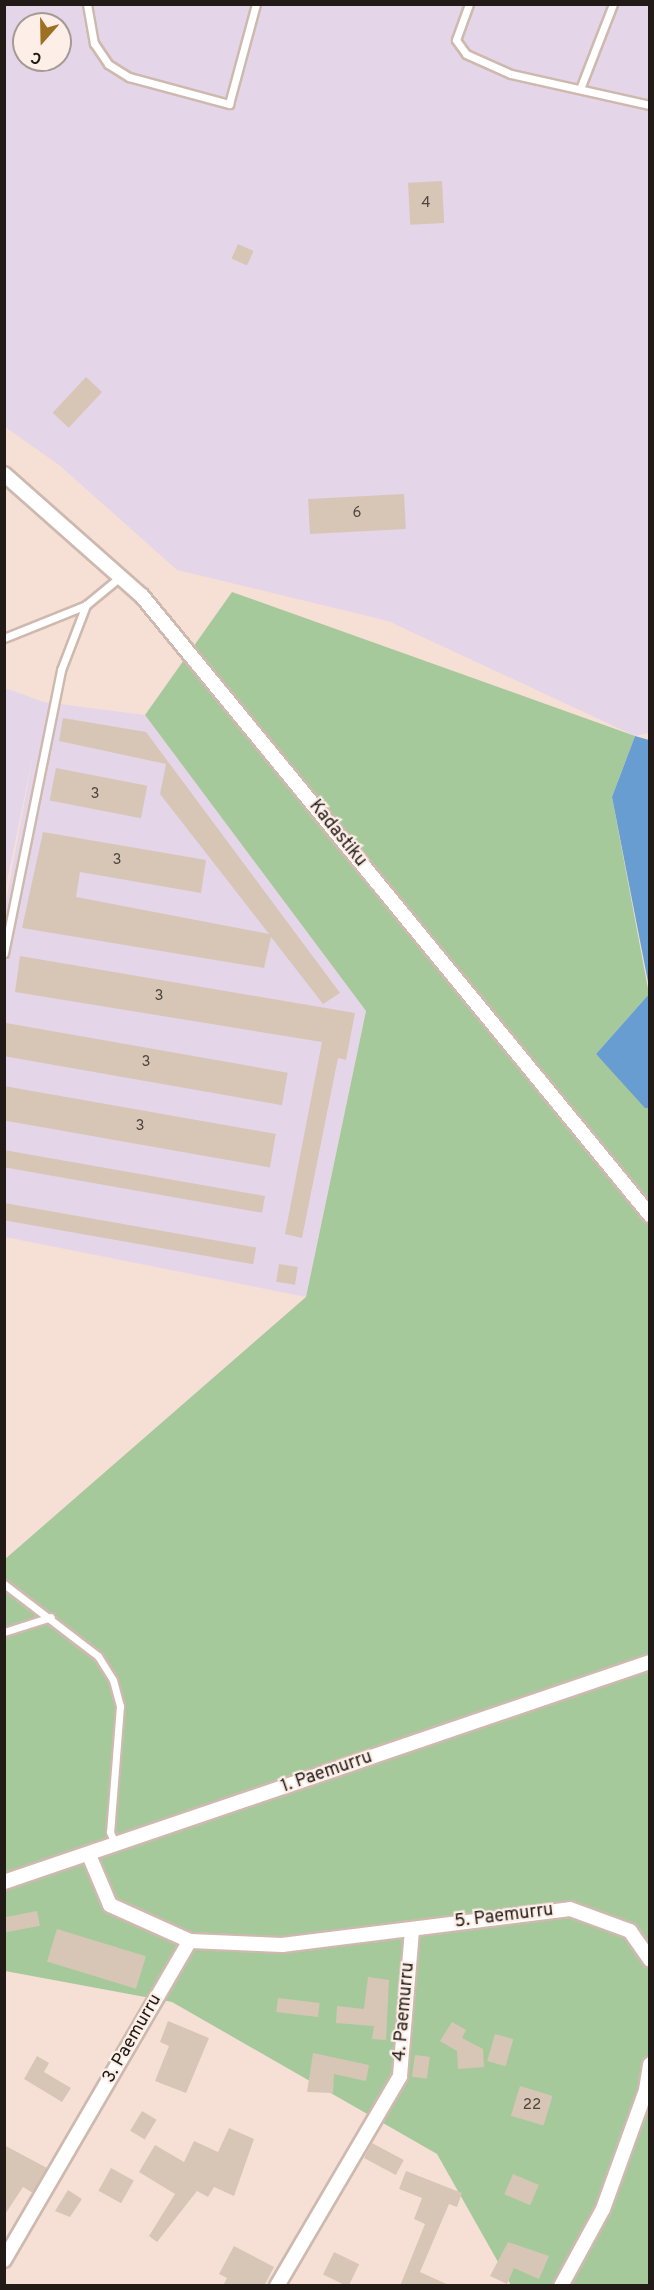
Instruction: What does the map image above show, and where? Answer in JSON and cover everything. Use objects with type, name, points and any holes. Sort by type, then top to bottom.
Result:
[{"type":"street","name":"Kadastiku","points":[[4,474],[142,596],[650,1215]]},
{"type":"street","name":"1. Paemurru","points":[[4,1882],[116,1846],[650,1662]]},
{"type":"street","points":[[89,1855],[110,1905],[190,1941],[282,1945],[412,1929]]},
{"type":"street","name":"5. Paemurru","points":[[412,1929],[570,1909],[630,1930],[650,1959]]},
{"type":"street","name":"4. Paemurru","points":[[277,2286],[399,2076],[412,1929]]},
{"type":"street","name":"3. Paemurru","points":[[4,2260],[190,1941]]},
{"type":"street","points":[[561,2286],[603,2209],[646,2090],[650,2064]]},
{"type":"lane","points":[[87,4],[94,43],[108,64],[129,77],[229,104],[256,4]]},
{"type":"lane","points":[[469,4],[456,40],[466,54],[511,74],[650,105]]},
{"type":"lane","points":[[580,89],[613,4]]},
{"type":"lane","points":[[4,638],[86,605],[120,577]]},
{"type":"lane","points":[[4,953],[61,670],[86,605]]},
{"type":"lane","points":[[4,1584],[51,1617],[98,1656],[112,1680],[120,1706],[110,1832],[116,1846]]},
{"type":"lane","points":[[4,1632],[51,1617]]},
{"type":"shaded area","points":[[5,5],[649,5],[649,733],[635,736],[388,621],[177,570],[59,465],[5,427]]},
{"type":"shaded area","points":[[5,688],[44,702],[145,715],[366,1011],[306,1297],[5,1237],[5,907],[34,751],[5,891]]},
{"type":"green space","points":[[232,592],[635,736],[612,797],[649,994],[596,1054],[650,1108],[649,2285],[511,2285],[437,2154],[172,2002],[5,1971],[4,1560],[306,1297],[366,1011],[145,715]]},
{"type":"water","points":[[635,736],[649,740],[649,987],[612,797]]},
{"type":"water","points":[[649,994],[650,1108],[645,1108],[596,1054]]},
{"type":"building","points":[[442,181],[444,223],[410,225],[408,183]]},
{"type":"building","points":[[238,244],[254,251],[247,266],[231,259]]},
{"type":"building","points":[[86,377],[102,392],[69,428],[53,413]]},
{"type":"building","points":[[404,494],[406,529],[310,534],[308,499]]},
{"type":"building","points":[[63,718],[146,732],[340,993],[323,1004],[271,937],[264,968],[22,928],[43,832],[206,860],[201,893],[80,872],[76,897],[269,934],[160,794],[166,764],[59,741]]},
{"type":"building","points":[[56,768],[147,786],[141,818],[50,800]]},
{"type":"building","points":[[20,956],[355,1013],[346,1060],[338,1058],[302,1238],[285,1234],[322,1042],[15,992]]},
{"type":"building","points":[[6,1023],[288,1073],[282,1105],[4,1056]]},
{"type":"building","points":[[4,1086],[276,1134],[270,1167],[4,1121]]},
{"type":"building","points":[[4,1150],[265,1196],[262,1213],[4,1167]]},
{"type":"building","points":[[4,1203],[256,1247],[253,1264],[4,1220]]},
{"type":"building","points":[[279,1264],[298,1267],[295,1285],[276,1282]]},
{"type":"building","points":[[37,1911],[40,1926],[6,1932],[4,1917]]},
{"type":"building","points":[[57,1929],[146,1956],[136,1989],[47,1962]]},
{"type":"building","points":[[368,1977],[389,1980],[386,2040],[372,2039],[374,2026],[336,2023],[337,2006],[364,2009]]},
{"type":"building","points":[[278,1998],[320,2003],[318,2017],[276,2012]]},
{"type":"building","points":[[168,2021],[209,2038],[186,2093],[155,2081],[169,2046],[160,2042]]},
{"type":"building","points":[[452,2022],[466,2030],[462,2038],[483,2049],[484,2067],[458,2069],[457,2051],[440,2041]]},
{"type":"building","points":[[495,2034],[513,2039],[506,2066],[487,2061]]},
{"type":"building","points":[[313,2053],[369,2065],[366,2081],[334,2074],[333,2093],[307,2092]]},
{"type":"building","points":[[415,2055],[430,2057],[427,2079],[412,2077]]},
{"type":"building","points":[[37,2056],[49,2063],[44,2072],[71,2088],[62,2102],[24,2079]]},
{"type":"building","points":[[520,2086],[553,2096],[543,2126],[511,2116]]},
{"type":"building","points":[[142,2111],[157,2120],[145,2139],[130,2131]]},
{"type":"building","points":[[229,2128],[254,2139],[234,2196],[214,2187],[208,2197],[197,2191],[157,2242],[149,2236],[175,2194],[139,2172],[155,2145],[184,2162],[194,2141],[218,2152]]},
{"type":"building","points":[[372,2143],[404,2160],[396,2175],[364,2158]]},
{"type":"building","points":[[4,2145],[47,2168],[33,2193],[23,2187],[4,2216]]},
{"type":"building","points":[[111,2168],[134,2181],[121,2203],[98,2191]]},
{"type":"building","points":[[406,2171],[462,2193],[457,2207],[449,2204],[420,2272],[451,2286],[400,2286],[425,2224],[414,2219],[422,2198],[399,2189]]},
{"type":"building","points":[[513,2174],[539,2185],[530,2205],[504,2194]]},
{"type":"building","points":[[68,2190],[82,2199],[70,2217],[55,2211]]},
{"type":"building","points":[[508,2242],[549,2256],[539,2279],[514,2268],[507,2284],[490,2276]]},
{"type":"building","points":[[234,2246],[274,2267],[264,2286],[223,2286],[227,2278],[219,2274]]},
{"type":"building","points":[[334,2252],[359,2264],[349,2286],[323,2274]]}]
